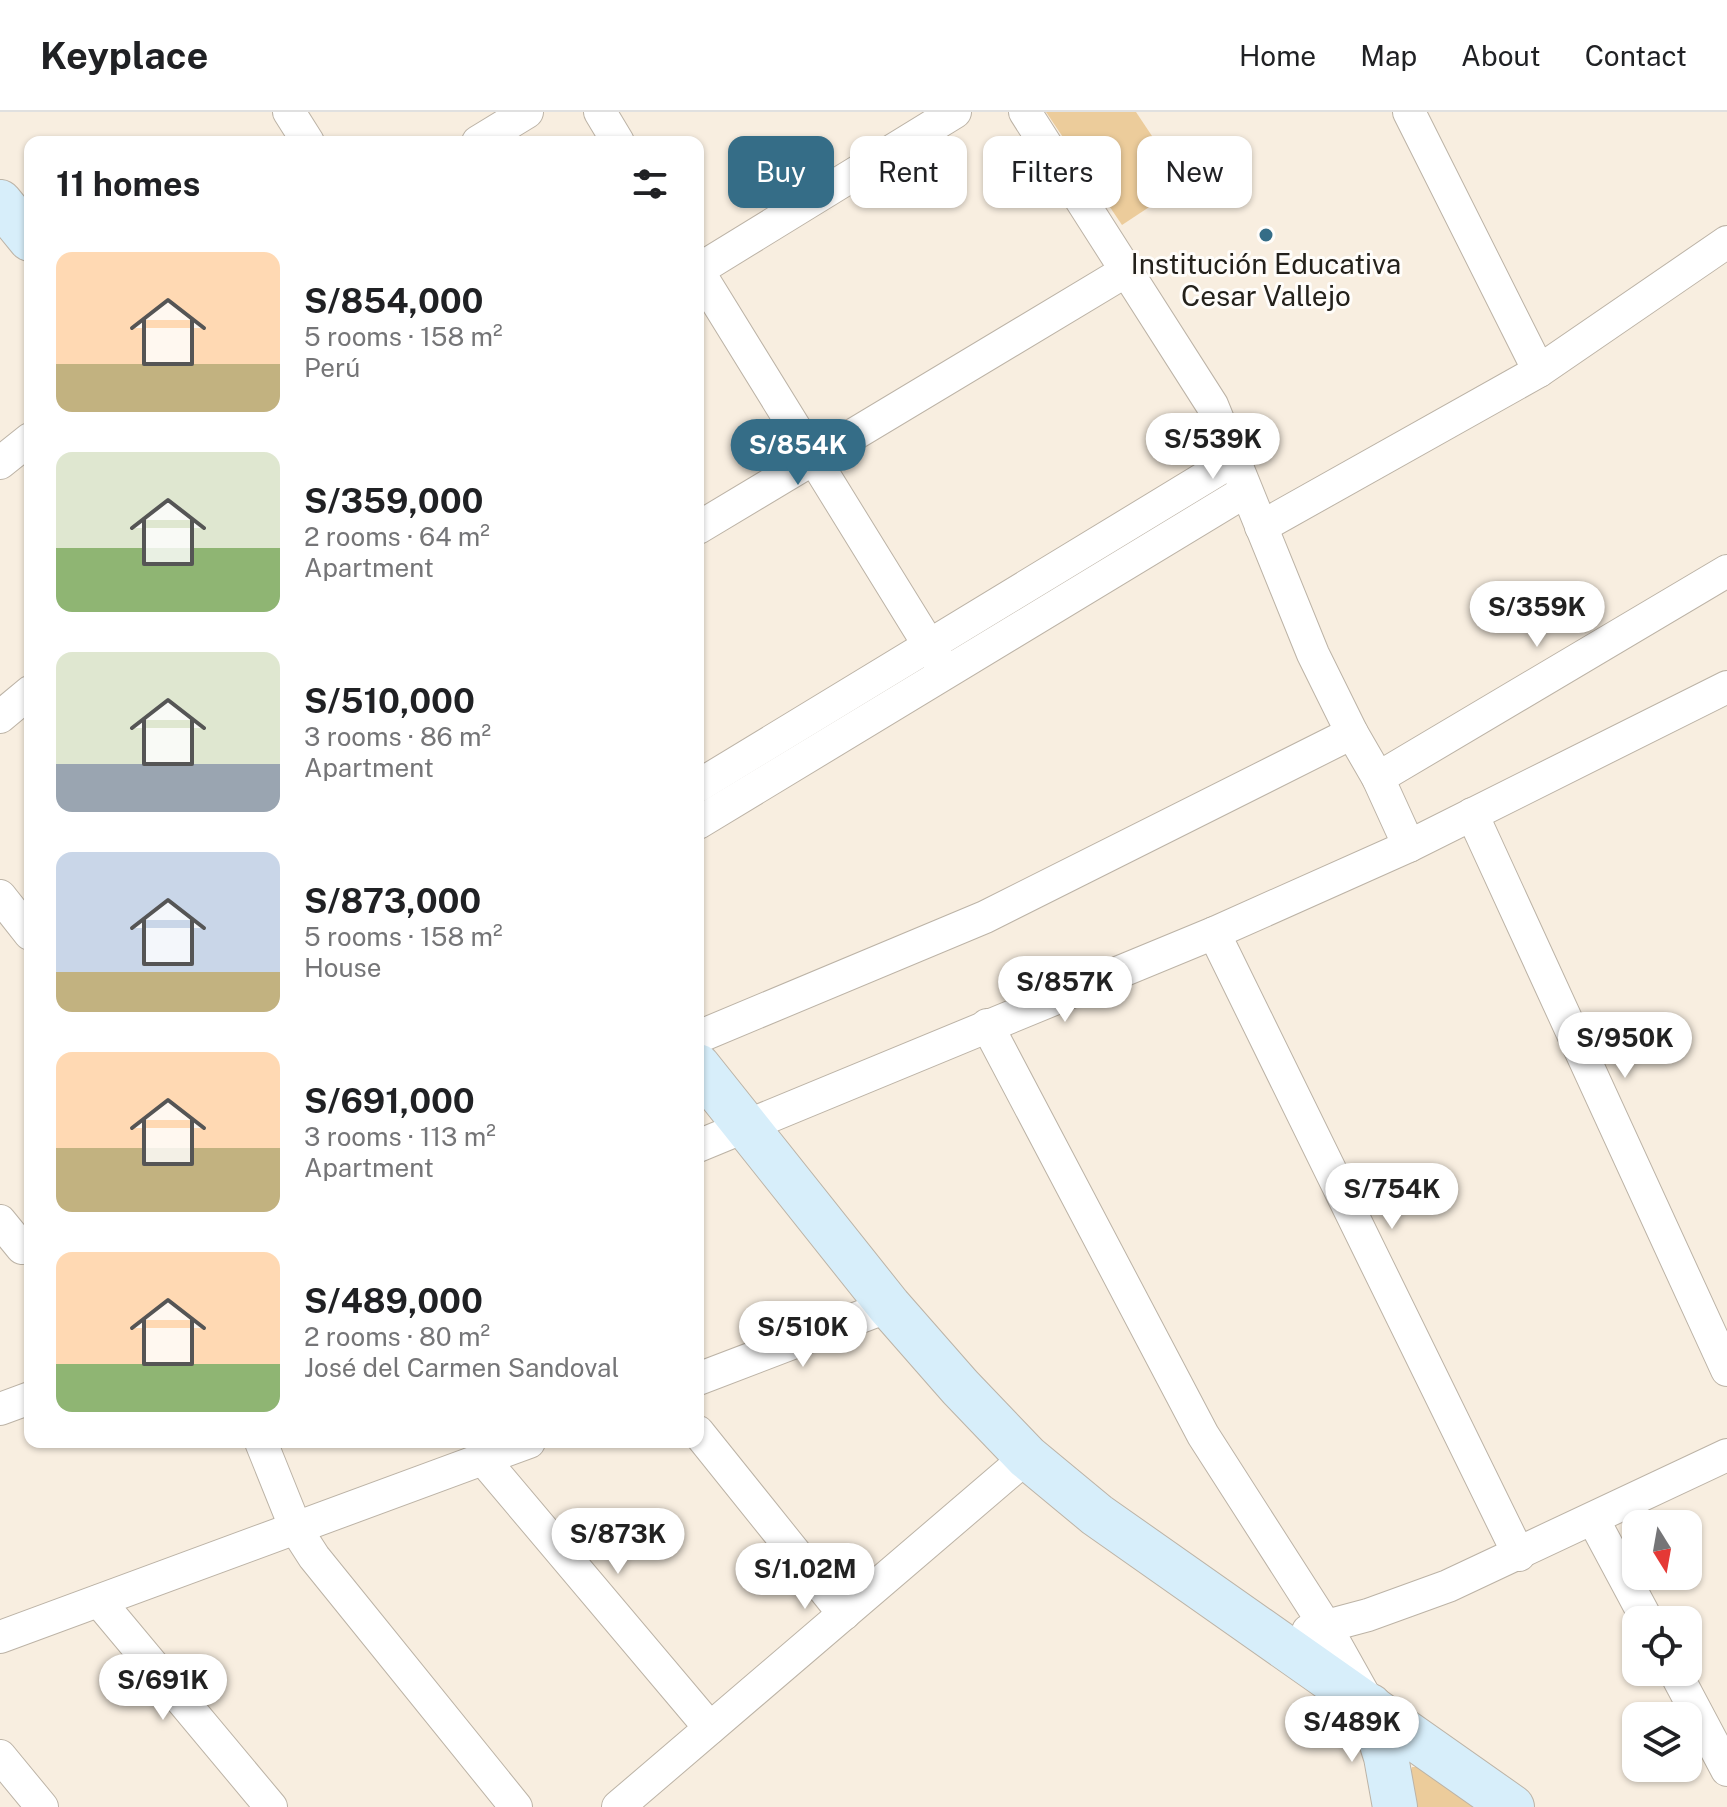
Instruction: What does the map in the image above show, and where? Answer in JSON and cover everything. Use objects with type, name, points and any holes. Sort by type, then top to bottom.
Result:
[{"type":"street","points":[[289,112],[304,136]]},
{"type":"street","points":[[488,136],[527,112]]},
{"type":"street","points":[[600,112],[614,136]]},
{"type":"street","points":[[704,266],[955,112]]},
{"type":"street","points":[[1025,112],[1212,405],[1313,654],[1378,778],[1409,846]]},
{"type":"street","points":[[1409,112],[1539,371]]},
{"type":"street","points":[[0,202],[24,232]]},
{"type":"street","points":[[1261,527],[1539,371],[1727,242]]},
{"type":"street","points":[[704,524],[1126,271]]},
{"type":"street","points":[[704,280],[938,659]]},
{"type":"street","points":[[0,463],[24,444]]},
{"type":"street","points":[[704,819],[1234,460]]},
{"type":"street","points":[[704,783],[1246,491]]},
{"type":"street","points":[[1378,778],[1727,571]]},
{"type":"street","points":[[704,1144],[1214,933],[1409,846],[1727,687]]},
{"type":"street","points":[[0,717],[24,697]]},
{"type":"street","points":[[704,1034],[985,917],[1352,733]]},
{"type":"street","points":[[1472,814],[1727,1370]]},
{"type":"street","points":[[0,896],[24,926]]},
{"type":"street","points":[[1214,933],[1519,1555]]},
{"type":"street","points":[[987,1025],[1203,1435],[1326,1627],[1370,1706],[1386,1757],[1395,1807]]},
{"type":"street","points":[[704,1073],[889,1306],[1027,1457],[1097,1515],[1512,1807]]},
{"type":"street","points":[[0,1221],[17,1250]]},
{"type":"street","points":[[704,1377],[889,1306]]},
{"type":"street","points":[[0,1409],[24,1400]]},
{"type":"street","points":[[704,1439],[844,1614]]},
{"type":"street","points":[[263,1448],[296,1529],[314,1557],[516,1807]]},
{"type":"street","points":[[0,1637],[513,1448]]},
{"type":"street","points":[[1273,1638],[1326,1627],[1448,1586],[1727,1455]]},
{"type":"street","points":[[618,1807],[1027,1457]]},
{"type":"street","points":[[483,1459],[710,1728]]},
{"type":"street","points":[[1593,1519],[1640,1606]]},
{"type":"street","points":[[99,1601],[271,1807]]},
{"type":"street","points":[[1682,1686],[1727,1770]]},
{"type":"street","points":[[0,1756],[42,1807]]},
{"type":"shaded area","points":[[1046,112],[1136,112],[1152,136],[1137,136],[1137,208],[1148,208],[1122,225],[1111,208],[1121,208],[1121,136],[1062,136]]},
{"type":"shaded area","points":[[1412,1767],[1421,1767],[1476,1807],[1410,1807],[1408,1779]]},
{"type":"place","name":"Institución Educativa Cesar Vallejo","points":[[1266,235]]}]
